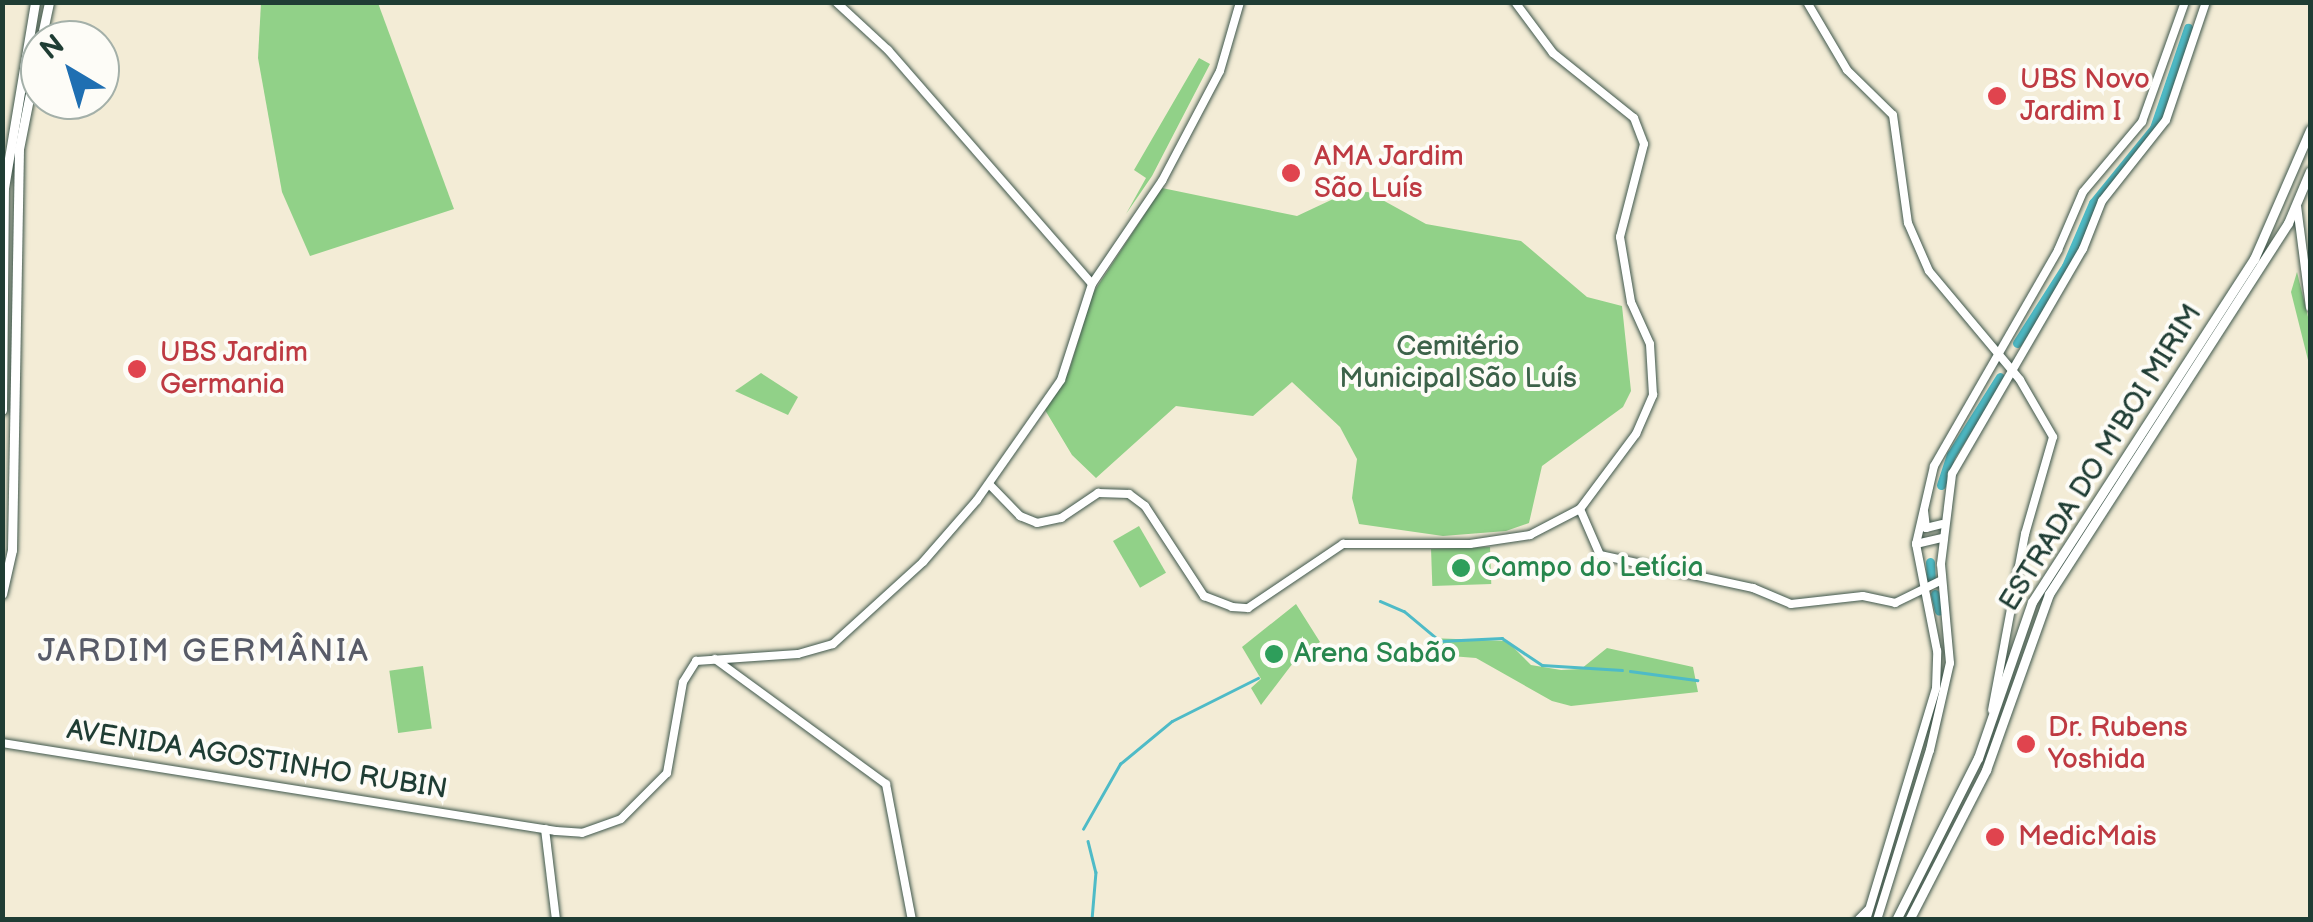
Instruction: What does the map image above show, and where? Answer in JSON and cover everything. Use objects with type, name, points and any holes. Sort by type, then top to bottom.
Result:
[{"type":"main road","points":[[2,410],[8,151],[35,2]]},
{"type":"main road","points":[[836,2],[888,50],[1092,284]]},
{"type":"main road","points":[[710,655],[766,658],[833,644],[922,562],[989,484],[1061,380],[1092,284],[1162,181],[1225,61],[1238,2]]},
{"type":"main road","points":[[989,484],[1020,516],[1038,524],[1061,518],[1098,493],[1129,494],[1145,506],[1204,596],[1248,608],[1326,552],[1352,542],[1452,546],[1530,535],[1580,509],[1636,434],[1654,395],[1650,344],[1631,302],[1620,237],[1644,144],[1634,118],[1554,54],[1515,2]]},
{"type":"main road","points":[[1807,2],[1847,70],[1893,116],[1905,210],[1920,255],[2013,372],[2054,443],[2028,524],[1994,682],[1992,719]]},
{"type":"main road","points":[[1866,920],[1936,688],[1937,651],[1922,591],[1916,544],[1924,500],[1939,455],[1998,357],[2083,192],[2142,122],[2185,2]]},
{"type":"main road","points":[[1877,920],[1950,662],[1942,538],[1956,465],[2083,250],[2102,201],[2166,120],[2206,2]]},
{"type":"main road","points":[[2,594],[12,550],[20,149],[25,120]]},
{"type":"main road","points":[[2297,206],[2294,190],[2310,133]]},
{"type":"main road","name":"ESTRADA DO M'BOI MIRIM","points":[[1896,920],[1992,719],[2032,602],[2254,259],[2310,133]]},
{"type":"main road","name":"ESTRADA DO M'BOI MIRIM","points":[[1908,920],[1986,770],[2042,608],[2125,475],[2295,224],[2310,171]]},
{"type":"main road","points":[[2306,183],[2295,224],[2310,306]]},
{"type":"main road","points":[[5,262],[16,337]]},
{"type":"main road","points":[[2125,456],[2125,475]]},
{"type":"main road","points":[[1924,500],[1926,528],[1938,529],[1946,515]]},
{"type":"main road","points":[[1580,509],[1596,550],[1609,558],[1753,588],[1791,604],[1863,596],[1902,601],[1942,580]]},
{"type":"main road","points":[[1916,544],[1942,538]]},
{"type":"main road","points":[[1902,601],[1919,574]]},
{"type":"main road","points":[[710,655],[872,770],[889,790],[912,920]]},
{"type":"main road","name":"AVENIDA AGOSTINHO RUBIN","points":[[2,743],[545,828],[592,830],[644,803],[673,758],[687,673],[710,655]]},
{"type":"main road","points":[[1994,682],[2012,700]]},
{"type":"main road","points":[[545,828],[556,920]]},
{"type":"main road","points":[[1858,920],[1872,906]]},
{"type":"green space","points":[[261,3],[378,3],[454,209],[310,256],[282,192],[258,58]]},
{"type":"green space","points":[[1199,58],[1210,64],[1152,176],[1126,214],[1146,178],[1134,170]]},
{"type":"green space","name":"Cemitério Municipal São Luís","points":[[1162,188],[1297,216],[1346,193],[1368,192],[1426,224],[1521,241],[1587,297],[1622,306],[1631,391],[1623,407],[1542,466],[1529,523],[1506,531],[1443,536],[1359,524],[1352,498],[1357,459],[1340,427],[1292,382],[1253,416],[1176,406],[1096,478],[1072,455],[1045,410],[1069,371],[1093,293]]},
{"type":"green space","points":[[2297,272],[2310,325],[2308,360],[2291,292]]},
{"type":"green space","points":[[761,373],[798,397],[788,415],[735,391]]},
{"type":"green space","points":[[1139,526],[1166,573],[1140,588],[1113,541]]},
{"type":"green space","name":"Campo do Letícia","points":[[1490,547],[1491,584],[1432,586],[1431,549]]},
{"type":"green space","name":"Arena Sabão","points":[[1296,604],[1320,642],[1296,659],[1261,705],[1251,688],[1261,679],[1242,647]]},
{"type":"green space","points":[[1430,638],[1507,641],[1531,665],[1561,670],[1581,669],[1607,648],[1693,667],[1698,692],[1571,706],[1552,701],[1476,658],[1425,654]]},
{"type":"green space","points":[[423,666],[432,728],[398,733],[389,671]]},
{"type":"waterway","points":[[2017,343],[2066,266],[2093,203],[2154,128],[2188,28]]},
{"type":"waterway","points":[[1941,485],[1951,455],[2000,377]]},
{"type":"waterway","points":[[1930,562],[1931,580]]},
{"type":"waterway","points":[[1935,594],[1939,611]]},
{"type":"waterway","points":[[1380,601],[1404,611],[1440,641],[1502,638],[1542,665],[1622,670]]},
{"type":"waterway","points":[[1630,671],[1697,680]]},
{"type":"waterway","points":[[1083,829],[1120,764],[1172,721],[1258,678]]},
{"type":"waterway","points":[[1088,841],[1096,872],[1092,920]]},
{"type":"place","name":"UBS Novo Jardim I","points":[[1997,96]]},
{"type":"place","name":"AMA Jardim São Luís","points":[[1291,173]]},
{"type":"place","name":"UBS Jardim Germania","points":[[137,369]]},
{"type":"place","name":"Campo do Letícia","points":[[1461,568]]},
{"type":"place","name":"Arena Sabão","points":[[1274,654]]},
{"type":"place","name":"Dr. Rubens Yoshida","points":[[2026,744]]},
{"type":"place","name":"MedicMais","points":[[1995,837]]},
{"type":"district","name":"JARDIM GERMÂNIA","points":[[204,652]]}]
